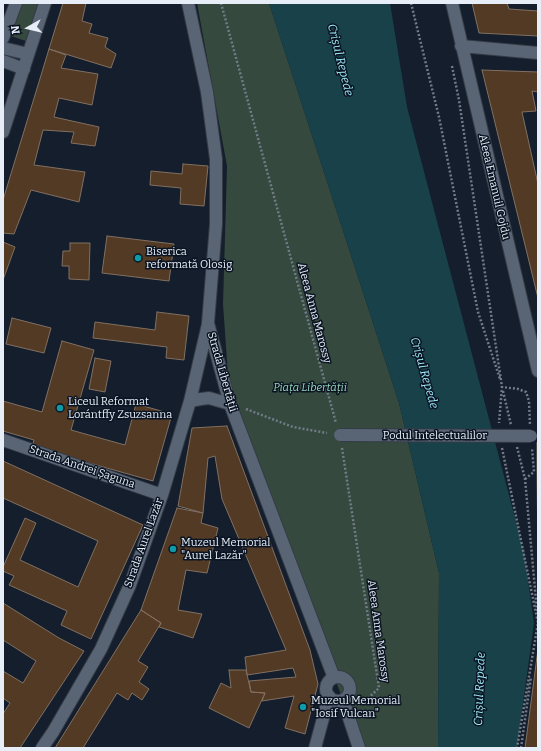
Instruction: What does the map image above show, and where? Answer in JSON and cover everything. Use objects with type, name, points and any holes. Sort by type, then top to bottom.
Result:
[{"type":"street","points":[[3,38],[16,3]]},
{"type":"street","points":[[3,132],[45,3]]},
{"type":"street","name":"Strada Libertății","points":[[188,3],[206,92],[216,159],[216,224],[208,323],[230,404],[334,678]]},
{"type":"street","name":"Aleea Emanuil Gojdu","points":[[452,3],[538,371]]},
{"type":"street","points":[[461,46],[538,53]]},
{"type":"street","points":[[3,48],[28,54]]},
{"type":"street","points":[[3,61],[24,69]]},
{"type":"street","name":"Strada Aurel Lazăr","points":[[42,748],[53,732],[101,649],[130,585],[162,495],[190,401],[208,323]]},
{"type":"street","points":[[190,401],[201,398],[209,398],[230,404]]},
{"type":"street","name":"Podul Intelectualilor","points":[[340,436],[531,436]]},
{"type":"street","name":"Strada Andrei Șaguna","points":[[3,440],[162,495]]},
{"type":"street","points":[[344,704],[350,694],[350,686],[342,677],[334,678],[327,683],[326,687],[329,696],[344,704],[359,748]]},
{"type":"street","points":[[315,748],[329,696]]},
{"type":"path","name":"Aleea Anna Marossy","points":[[221,3],[340,436],[379,688],[363,703],[344,704]]},
{"type":"path","points":[[411,3],[439,117],[478,312],[502,387],[512,425]]},
{"type":"path","points":[[451,62],[459,100],[502,387],[498,430]]},
{"type":"path","points":[[502,387],[518,389],[526,392],[529,402],[534,472],[525,478]]},
{"type":"path","points":[[230,404],[293,427],[340,436]]},
{"type":"path","points":[[515,441],[525,478],[538,623],[521,748]]},
{"type":"path","points":[[501,446],[538,623],[517,748]]},
{"type":"green space","points":[[22,3],[45,3],[32,43],[11,36]]},
{"type":"green space","name":"Piața Libertății","points":[[197,3],[269,3],[399,403],[439,573],[438,748],[359,748],[343,700],[230,404],[223,304],[227,166]]},
{"type":"water","name":"Crișul Repede","points":[[269,3],[390,3],[407,107],[524,552],[534,623],[517,748],[438,748],[439,573],[399,403]]},
{"type":"building","points":[[63,3],[86,3],[82,21],[92,24],[89,33],[108,38],[105,47],[116,54],[111,68],[49,49]]},
{"type":"building","points":[[472,3],[507,3],[509,9],[538,11],[538,36],[479,33]]},
{"type":"building","points":[[49,49],[66,55],[61,68],[98,74],[92,105],[59,98],[54,117],[99,127],[95,146],[71,143],[74,132],[43,130],[34,165],[85,172],[79,202],[31,190],[14,234],[3,233],[3,200]]},
{"type":"building","points":[[482,70],[538,72],[538,92],[532,91],[536,111],[522,112],[538,184],[538,298]]},
{"type":"building","points":[[183,164],[208,166],[204,206],[180,204],[181,188],[150,185],[151,171],[182,174]]},
{"type":"building","name":"Biserica reformată Olosig","points":[[107,236],[174,244],[169,281],[102,273]]},
{"type":"building","points":[[3,242],[15,247],[3,280]]},
{"type":"building","points":[[70,243],[90,243],[89,280],[69,279],[69,266],[62,266],[63,251],[70,251]]},
{"type":"building","points":[[157,312],[189,316],[184,360],[166,358],[167,347],[93,338],[95,322],[155,330]]},
{"type":"building","points":[[12,318],[51,328],[44,353],[6,344]]},
{"type":"building","name":"Liceul Reformat Lorántffy Zsuzsanna","points":[[62,341],[94,350],[71,430],[125,445],[136,404],[172,414],[153,481],[32,447],[34,440],[3,431],[3,401],[42,412]]},
{"type":"building","points":[[95,358],[111,361],[105,392],[89,389]]},
{"type":"building","points":[[227,426],[310,650],[318,684],[305,734],[285,728],[294,696],[262,701],[265,693],[251,692],[249,681],[296,677],[293,668],[247,675],[245,657],[286,650],[222,499],[215,456],[208,458],[203,513],[178,506],[192,428]]},
{"type":"building","points":[[538,443],[538,565],[537,470]]},
{"type":"building","points":[[3,461],[143,525],[91,639],[61,625],[67,611],[9,585],[14,576],[3,571],[3,567],[25,518],[36,523],[20,560],[78,587],[98,541],[3,498]]},
{"type":"building","points":[[177,508],[203,513],[201,523],[218,528],[207,573],[186,570],[178,610],[202,614],[193,638],[159,627],[161,623],[141,610]]},
{"type":"building","points":[[3,603],[59,638],[84,651],[20,748],[3,748],[3,714],[10,703],[3,698],[3,671],[23,683],[36,661],[3,640]]},
{"type":"building","points":[[141,610],[161,623],[138,661],[148,667],[139,682],[149,689],[142,700],[132,693],[128,700],[117,693],[83,748],[55,748]]},
{"type":"building","points":[[538,649],[538,748],[525,748]]},
{"type":"building","points":[[229,670],[246,670],[251,692],[265,693],[249,728],[209,708],[221,683],[231,688]]},
{"type":"place","name":"Biserica reformată Olosig","points":[[138,258]]},
{"type":"place","name":"Liceul Reformat Lorántffy Zsuzsanna","points":[[60,408]]},
{"type":"place","name":"Muzeul Memorial \"Aurel Lazăr\"","points":[[173,549]]},
{"type":"place","name":"Muzeul Memorial \"Iosif Vulcan\"","points":[[303,707]]}]
